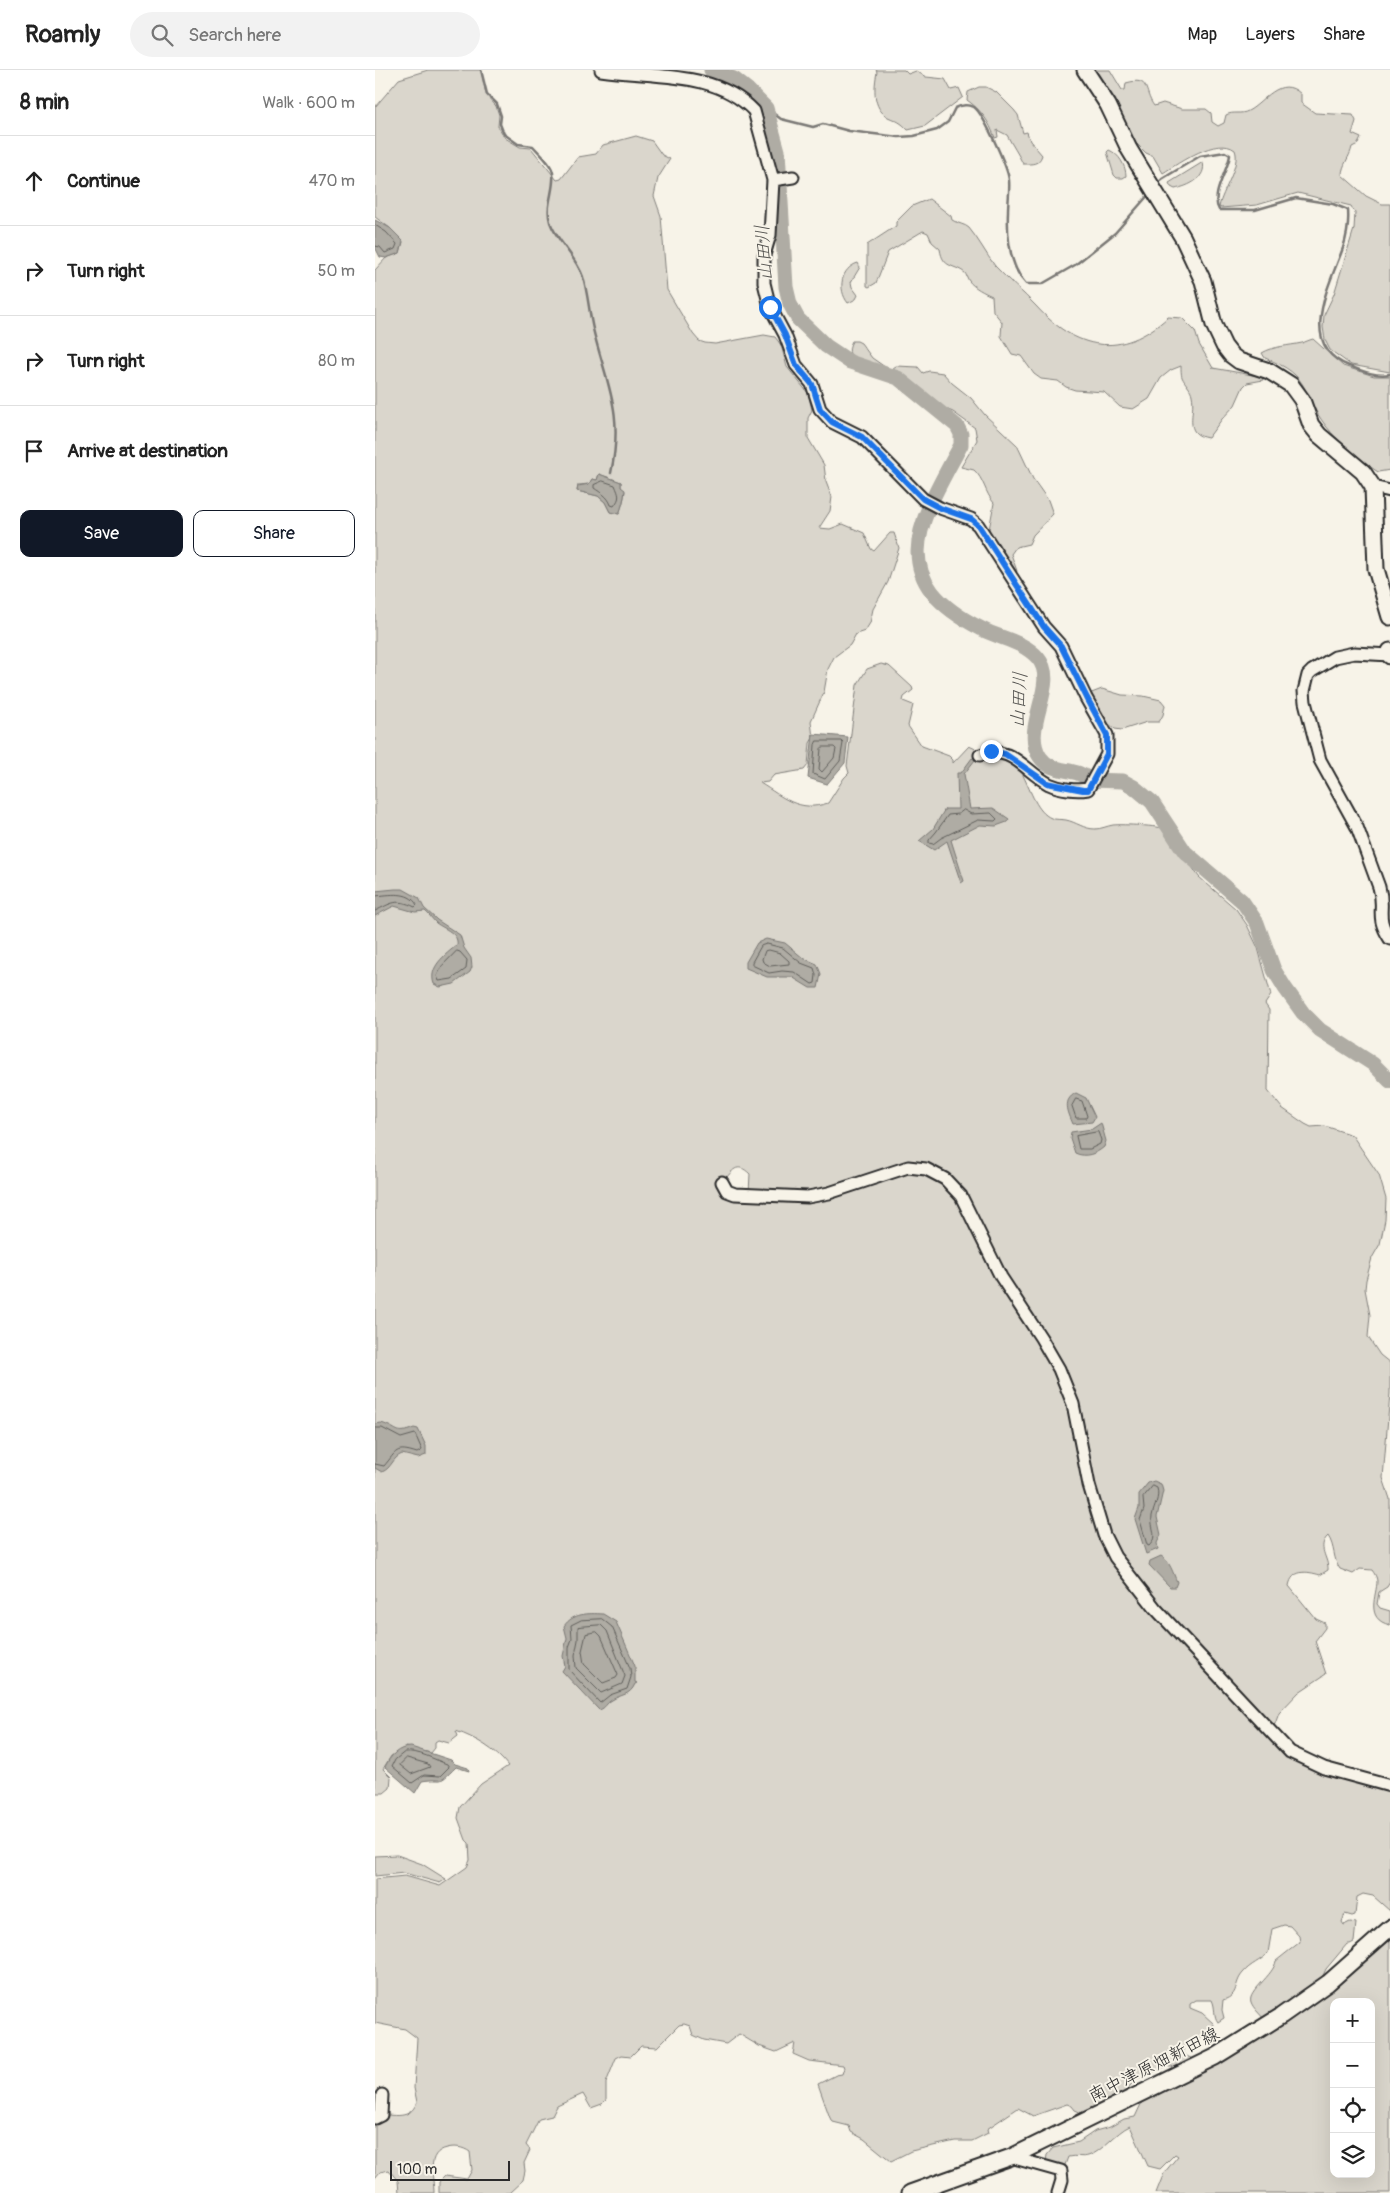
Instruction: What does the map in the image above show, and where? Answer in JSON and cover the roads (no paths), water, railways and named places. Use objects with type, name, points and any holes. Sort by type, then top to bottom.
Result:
[{"type":"main road","points":[[1085,70],[1108,105],[1129,149],[1195,262],[1203,281],[1218,335],[1231,355],[1239,361],[1279,375],[1291,384],[1301,400],[1311,425],[1319,435],[1363,472],[1373,487],[1376,569],[1390,617]]},
{"type":"main road","points":[[1390,651],[1390,656]]},
{"type":"main road","name":"南中津原畑新田線","points":[[909,2193],[1011,2158],[1215,2057],[1281,2016],[1328,1983],[1390,1928]]},
{"type":"street","points":[[601,70],[695,79],[727,90],[747,103],[754,111],[775,180],[770,235],[764,255],[764,283],[770,307],[785,335],[793,358],[812,384],[820,409],[832,422],[862,437],[923,499],[940,508],[962,515],[978,525],[1044,627],[1061,646],[1107,735],[1109,749],[1088,790],[1077,790],[1047,783],[1005,754],[991,751],[980,755]]},
{"type":"street","points":[[775,180],[793,178]]},
{"type":"street","points":[[1373,487],[1390,491]]},
{"type":"street","points":[[1390,656],[1354,653],[1335,657],[1317,667],[1308,676],[1304,696],[1320,760],[1357,827],[1379,887],[1381,895],[1380,922],[1390,940]]},
{"type":"street","points":[[722,1182],[727,1192],[735,1194],[808,1197],[829,1193],[908,1167],[926,1169],[945,1179],[961,1196],[1001,1277],[1059,1369],[1073,1404],[1089,1485],[1105,1535],[1115,1557],[1155,1608],[1290,1752],[1349,1777],[1390,1786]]},
{"type":"street","points":[[375,2118],[381,2115],[382,2095]]},
{"type":"street","points":[[1011,2158],[1061,2171],[1062,2180],[1058,2193]]},
{"type":"water","points":[[375,220],[390,228],[403,241],[400,253],[386,258],[380,257],[375,247]]},
{"type":"water","points":[[599,474],[621,482],[621,487],[625,490],[619,514],[610,512],[605,502],[598,496],[577,491],[578,486],[589,484],[592,479],[597,480]]},
{"type":"water","points":[[813,734],[848,737],[845,763],[827,784],[808,778]]},
{"type":"water","points":[[972,758],[975,760],[964,774],[970,809],[993,808],[1009,819],[1007,822],[996,826],[980,825],[951,840],[964,881],[961,883],[947,841],[934,850],[919,841],[933,829],[945,809],[958,809],[957,773],[961,773]]},
{"type":"water","points":[[403,889],[419,898],[424,908],[437,920],[460,935],[464,948],[471,958],[472,967],[470,972],[454,984],[440,987],[434,984],[433,972],[435,967],[457,945],[456,937],[436,923],[425,911],[415,912],[394,906],[375,916],[375,891]]},
{"type":"water","points":[[766,939],[785,943],[803,958],[817,964],[821,974],[818,988],[810,988],[792,977],[767,977],[746,968],[746,962],[757,943]]},
{"type":"water","points":[[1076,1093],[1086,1098],[1095,1117],[1092,1122],[1073,1124],[1067,1107],[1069,1099]]},
{"type":"water","points":[[1101,1123],[1106,1141],[1104,1147],[1090,1154],[1075,1153],[1070,1138],[1071,1132],[1092,1129]]},
{"type":"water","points":[[381,1423],[400,1431],[418,1429],[426,1446],[426,1455],[418,1458],[402,1454],[382,1472],[375,1468],[375,1424]]},
{"type":"water","points":[[1154,1481],[1161,1484],[1163,1491],[1157,1517],[1161,1535],[1157,1543],[1158,1549],[1146,1554],[1135,1519],[1139,1508],[1139,1494],[1148,1483]]},
{"type":"water","points":[[1161,1556],[1167,1561],[1173,1571],[1177,1582],[1175,1587],[1170,1587],[1149,1565],[1150,1561]]},
{"type":"water","points":[[603,1614],[616,1622],[635,1666],[635,1682],[637,1683],[631,1691],[612,1700],[599,1710],[562,1671],[565,1666],[563,1656],[567,1638],[564,1626],[576,1616]]},
{"type":"water","points":[[406,1747],[451,1760],[455,1764],[468,1768],[469,1771],[456,1767],[443,1779],[422,1781],[415,1793],[385,1767],[395,1753]]},
{"type":"waterway","points":[[481,70],[487,94],[497,104],[501,116],[500,124],[504,134],[518,144],[533,146],[548,162],[553,173],[549,210],[550,222],[557,236],[576,262],[583,277],[593,329],[612,400],[616,433],[611,473]]},
{"type":"waterway","name":"山田川","points":[[711,70],[734,79],[766,108],[778,151],[786,287],[790,304],[798,319],[826,346],[850,362],[898,378],[957,426],[961,434],[961,445],[933,499],[923,524],[918,547],[920,569],[931,590],[951,610],[982,629],[1026,648],[1038,658],[1044,669],[1045,680],[1034,733],[1035,745],[1040,757],[1051,766],[1078,773],[1089,780],[1123,781],[1134,787],[1152,802],[1185,852],[1242,901],[1257,923],[1274,970],[1303,1013],[1320,1030],[1373,1064],[1390,1081]]},
{"type":"waterway","points":[[766,108],[781,119],[813,127],[823,124],[849,131],[899,137],[914,136],[937,130],[948,122],[955,108],[965,105],[974,107],[989,130],[1008,174],[1010,250],[1020,277],[1026,284],[1042,284],[1075,265],[1115,233],[1150,193]]},
{"type":"waterway","points":[[1157,185],[1162,179],[1200,156],[1225,152],[1230,155],[1218,190],[1217,204],[1219,210],[1255,210],[1296,198],[1333,204],[1348,210],[1346,239],[1325,296],[1320,329],[1324,344],[1333,357],[1364,372],[1390,374]]}]
